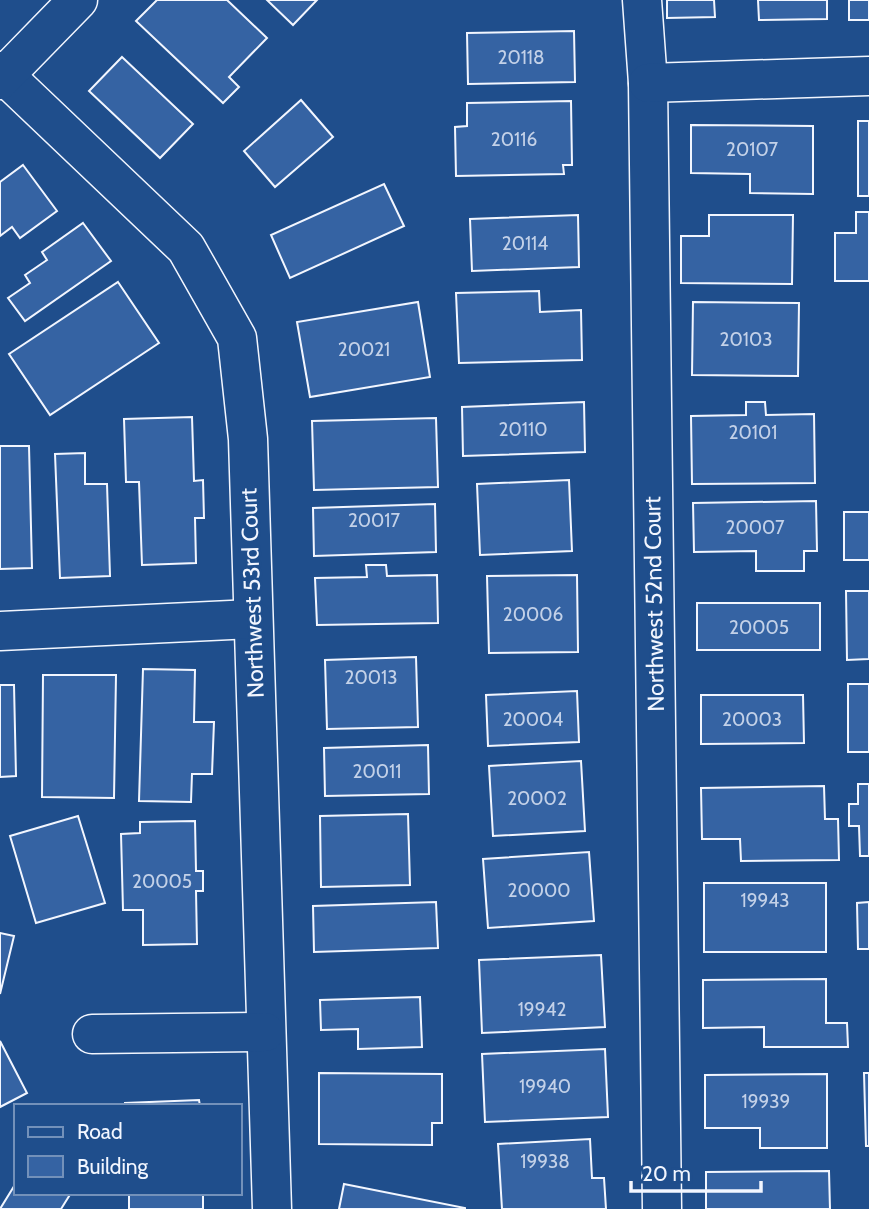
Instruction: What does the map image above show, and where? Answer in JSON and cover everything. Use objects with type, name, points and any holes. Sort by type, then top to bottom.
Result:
[{"type":"street","points":[[2,75],[78,0]]},
{"type":"street","name":"Northwest 52nd Court","points":[[642,0],[648,83],[662,1209]]},
{"type":"street","name":"Northwest 53rd Court","points":[[2,75],[186,248],[237,338],[248,439],[272,1209]]},
{"type":"street","points":[[648,83],[869,76]]},
{"type":"street","points":[[0,631],[252,619]]},
{"type":"street","points":[[92,1034],[265,1032]]},
{"type":"building","points":[[157,0],[227,0],[267,38],[229,77],[239,87],[223,103],[136,21]]},
{"type":"building","points":[[267,0],[317,0],[293,25]]},
{"type":"building","points":[[667,0],[714,0],[715,17],[667,18]]},
{"type":"building","points":[[758,0],[827,0],[827,19],[759,20]]},
{"type":"building","points":[[849,0],[869,0],[869,20],[849,20]]},
{"type":"building","points":[[574,31],[575,82],[468,84],[467,33]]},
{"type":"building","points":[[122,57],[193,124],[160,158],[89,91]]},
{"type":"building","points":[[301,100],[333,137],[275,187],[244,151]]},
{"type":"building","points":[[571,101],[572,165],[563,165],[564,174],[456,176],[455,127],[467,126],[467,103]]},
{"type":"building","points":[[858,121],[869,121],[869,196],[858,196]]},
{"type":"building","points":[[691,125],[813,126],[813,194],[750,193],[750,174],[691,173]]},
{"type":"building","points":[[23,165],[57,211],[20,238],[12,227],[0,236],[0,182]]},
{"type":"building","points":[[384,184],[404,226],[290,278],[271,235]]},
{"type":"building","points":[[856,212],[869,212],[869,281],[835,281],[835,233],[856,233]]},
{"type":"building","points":[[578,215],[579,267],[472,271],[470,219]]},
{"type":"building","points":[[709,215],[793,215],[792,284],[681,283],[681,236],[709,236]]},
{"type":"building","points":[[83,223],[111,261],[25,321],[8,298],[30,283],[25,275],[47,260],[42,252]]},
{"type":"building","points":[[118,282],[159,343],[50,415],[9,354]]},
{"type":"building","points":[[539,291],[540,312],[581,310],[582,360],[459,363],[456,293]]},
{"type":"building","points":[[418,302],[430,377],[310,397],[297,322]]},
{"type":"building","points":[[693,302],[799,303],[798,376],[692,375]]},
{"type":"building","points":[[584,402],[585,452],[463,456],[462,407]]},
{"type":"building","points":[[746,402],[765,402],[766,415],[814,414],[815,483],[692,484],[691,416],[746,415]]},
{"type":"building","points":[[192,417],[194,481],[203,480],[204,518],[195,518],[196,563],[142,565],[139,482],[126,482],[124,419]]},
{"type":"building","points":[[436,418],[438,487],[314,490],[312,421]]},
{"type":"building","points":[[0,446],[29,446],[32,568],[0,569]]},
{"type":"building","points":[[85,453],[85,484],[107,484],[110,576],[60,578],[55,454]]},
{"type":"building","points":[[569,480],[572,551],[480,555],[477,484]]},
{"type":"building","points":[[816,501],[817,551],[804,551],[804,571],[756,571],[756,551],[694,552],[693,503]]},
{"type":"building","points":[[435,504],[436,552],[314,556],[313,508]]},
{"type":"building","points":[[844,512],[869,512],[869,560],[844,560]]},
{"type":"building","points":[[366,565],[386,565],[387,576],[437,575],[438,623],[317,625],[315,578],[367,577]]},
{"type":"building","points":[[577,575],[578,652],[489,653],[487,576]]},
{"type":"building","points":[[846,591],[869,591],[869,659],[847,660]]},
{"type":"building","points":[[697,603],[820,603],[820,650],[697,650]]},
{"type":"building","points":[[416,657],[418,727],[327,729],[325,660]]},
{"type":"building","points":[[143,669],[195,670],[194,722],[214,722],[212,774],[192,774],[191,802],[139,801]]},
{"type":"building","points":[[43,675],[116,675],[114,798],[42,797]]},
{"type":"building","points":[[848,684],[869,684],[869,752],[848,752]]},
{"type":"building","points":[[0,685],[14,685],[16,776],[0,777]]},
{"type":"building","points":[[577,691],[579,742],[488,746],[486,695]]},
{"type":"building","points":[[701,695],[803,695],[804,743],[701,744]]},
{"type":"building","points":[[428,745],[429,794],[325,796],[324,748]]},
{"type":"building","points":[[581,761],[585,831],[493,836],[489,766]]},
{"type":"building","points":[[858,784],[869,784],[869,856],[860,856],[859,826],[849,826],[849,804],[858,804]]},
{"type":"building","points":[[824,786],[825,819],[838,819],[839,860],[741,861],[740,839],[702,839],[701,788]]},
{"type":"building","points":[[408,814],[410,885],[321,887],[320,816]]},
{"type":"building","points":[[78,816],[105,903],[36,923],[10,836]]},
{"type":"building","points":[[195,821],[196,871],[203,871],[203,891],[196,891],[197,944],[143,945],[143,910],[123,910],[121,834],[140,833],[140,822]]},
{"type":"building","points":[[589,852],[594,921],[488,928],[483,859]]},
{"type":"building","points":[[704,883],[826,883],[826,952],[704,952]]},
{"type":"building","points":[[436,902],[438,948],[314,952],[313,906]]},
{"type":"building","points":[[869,902],[869,949],[858,949],[857,903]]},
{"type":"building","points":[[0,933],[14,936],[0,994]]},
{"type":"building","points":[[601,955],[605,1027],[482,1033],[479,960]]},
{"type":"building","points":[[826,979],[826,1023],[847,1023],[848,1047],[764,1047],[764,1027],[703,1028],[703,980]]},
{"type":"building","points":[[420,997],[422,1047],[358,1049],[358,1029],[321,1030],[320,1000]]},
{"type":"building","points":[[0,1041],[27,1093],[0,1107]]},
{"type":"building","points":[[605,1049],[608,1117],[485,1122],[482,1054]]},
{"type":"building","points":[[319,1073],[442,1074],[442,1123],[432,1123],[432,1145],[319,1144]]},
{"type":"building","points":[[864,1073],[869,1073],[869,1146],[866,1146]]},
{"type":"building","points":[[827,1074],[827,1148],[760,1148],[760,1128],[705,1128],[705,1075]]},
{"type":"building","points":[[199,1100],[200,1104],[125,1104]]},
{"type":"building","points":[[590,1139],[592,1178],[604,1178],[606,1209],[502,1209],[498,1144]]},
{"type":"building","points":[[829,1171],[830,1209],[706,1209],[706,1172]]},
{"type":"building","points":[[344,1184],[465,1208],[465,1209],[339,1209]]},
{"type":"building","points":[[14,1186],[14,1195],[70,1195],[61,1209],[0,1209]]},
{"type":"building","points":[[129,1195],[203,1195],[203,1209],[129,1209]]}]
